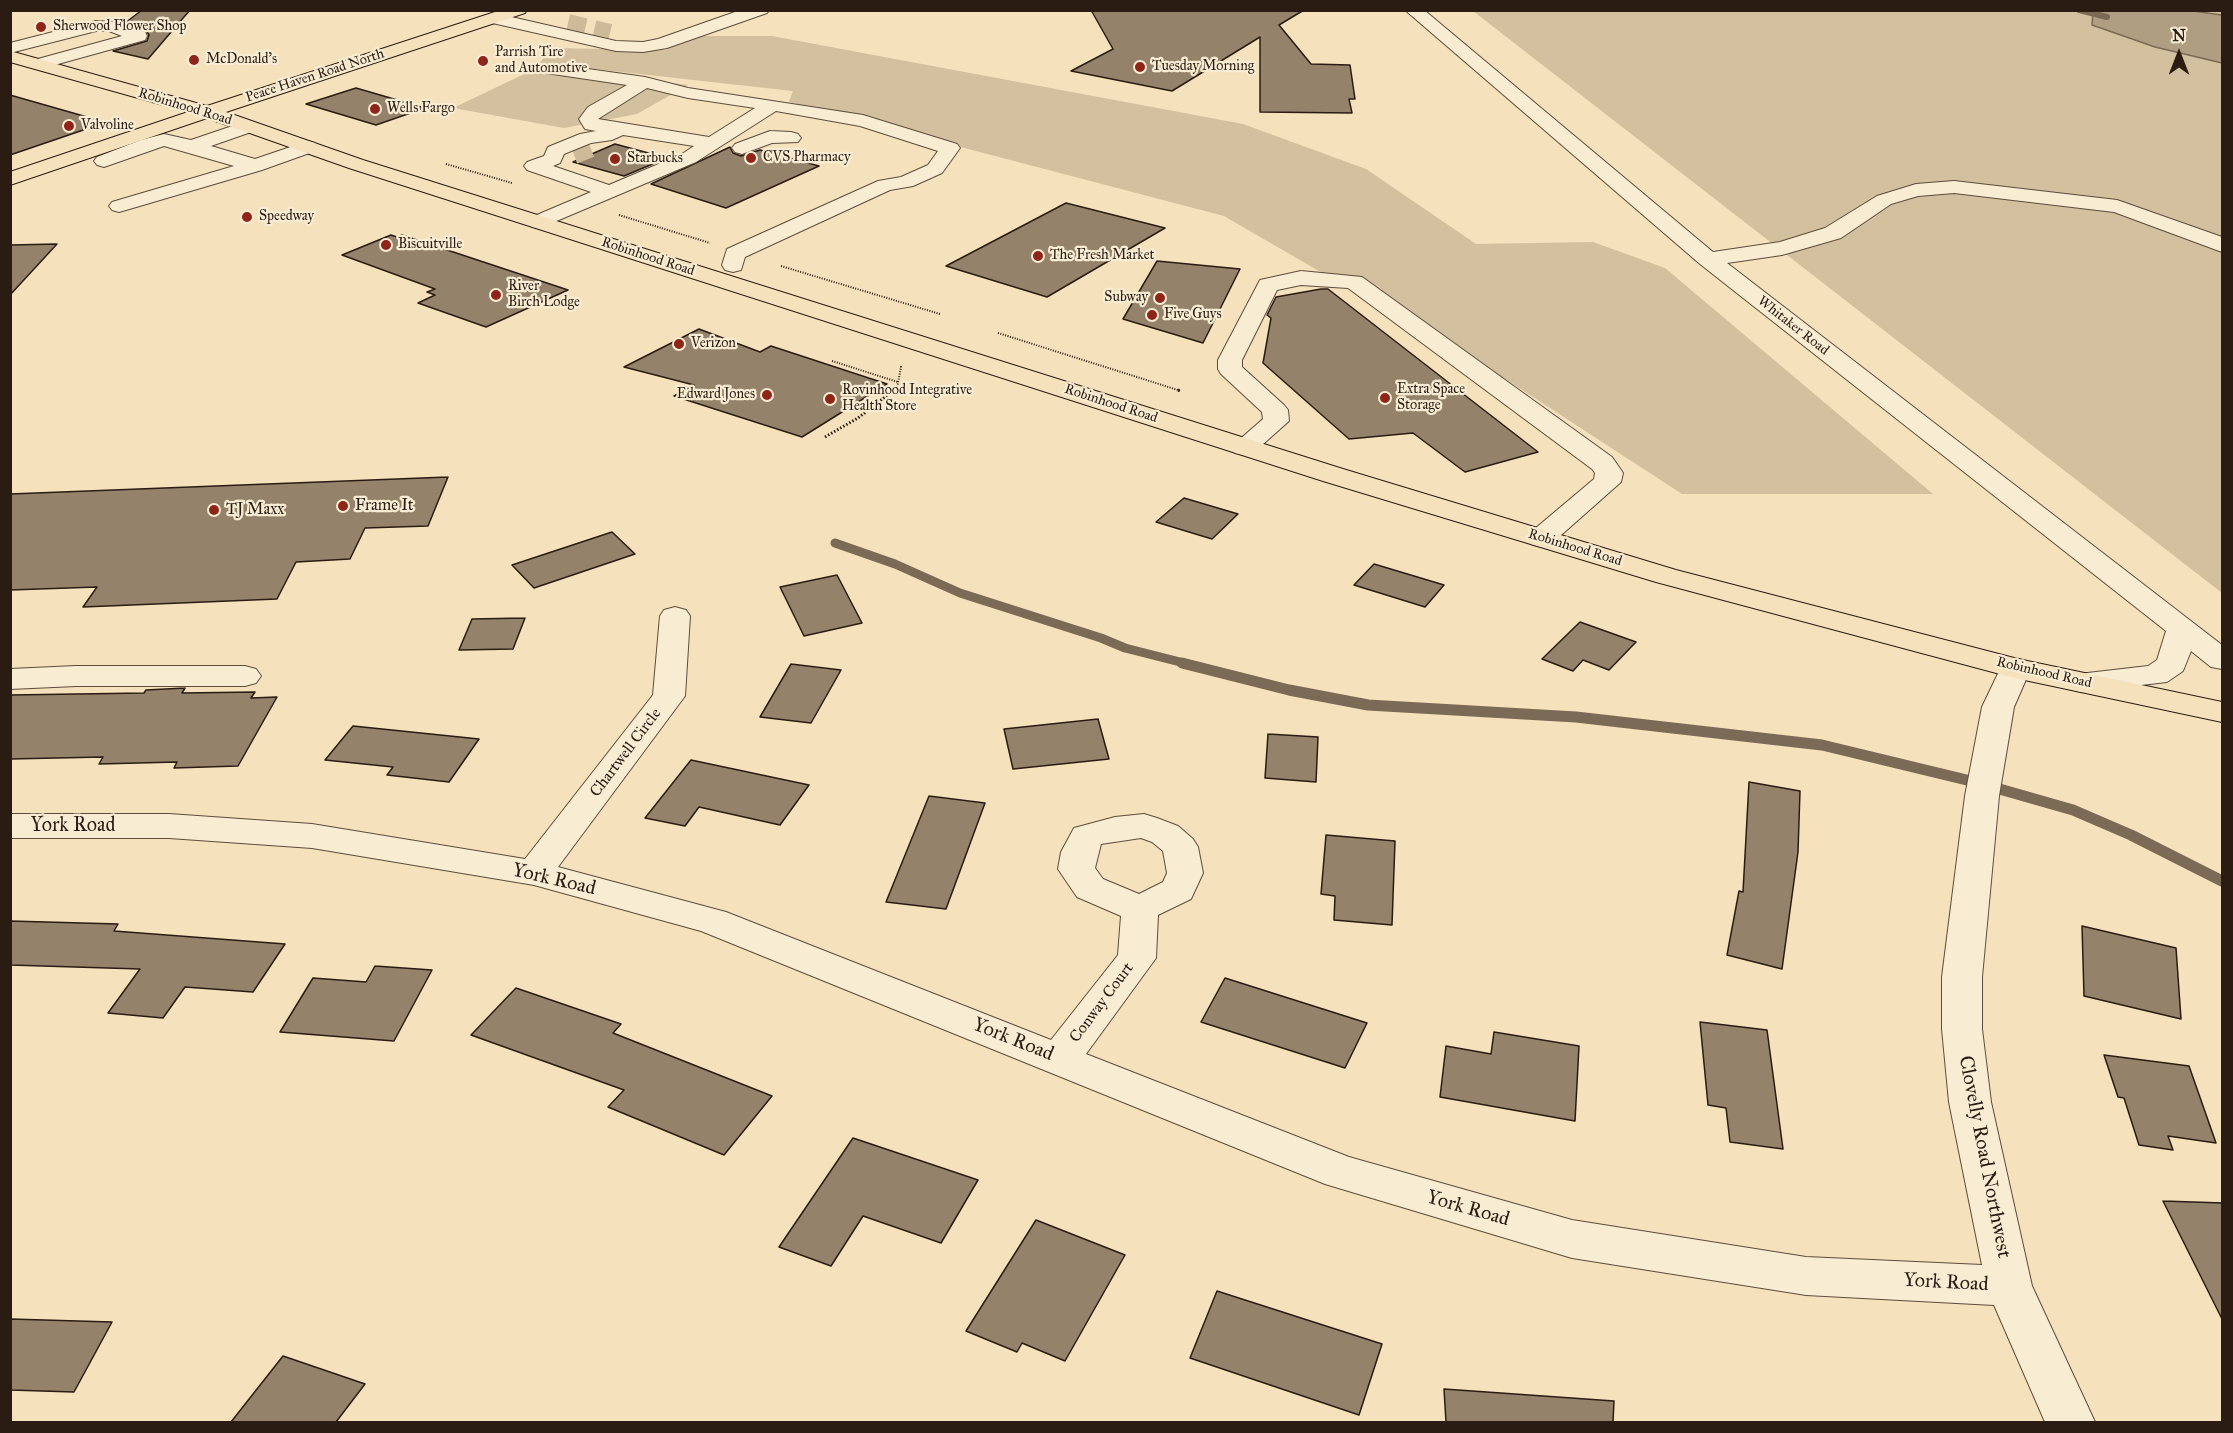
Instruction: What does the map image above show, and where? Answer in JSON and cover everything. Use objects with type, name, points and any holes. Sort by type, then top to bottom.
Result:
[{"type":"main road","name":"Peace Haven Road North","points":[[10,179],[96,157],[127,138],[519,10]]},
{"type":"main road","name":"Robinhood Road","points":[[10,56],[208,112],[247,127],[540,222],[1244,447],[1666,576],[2015,668],[2223,712]]},
{"type":"street","points":[[494,18],[616,46],[643,47],[761,10]]},
{"type":"street","name":"Whitaker Road","points":[[1413,10],[1708,259],[2223,660]]},
{"type":"street","points":[[551,15],[553,18],[568,23]]},
{"type":"street","points":[[10,48],[96,26],[111,26],[140,36],[40,64]]},
{"type":"street","points":[[614,32],[653,42]]},
{"type":"street","points":[[552,69],[645,82],[688,93],[862,121],[950,148],[935,169],[906,182],[885,185],[735,254],[733,265]]},
{"type":"street","points":[[608,137],[588,119],[605,103],[645,82]]},
{"type":"street","points":[[540,222],[616,200],[712,152],[773,105]]},
{"type":"street","points":[[192,146],[247,127]]},
{"type":"street","points":[[544,162],[555,152],[587,138],[608,137],[712,152],[744,147],[773,136],[791,138]]},
{"type":"street","points":[[127,138],[148,144]]},
{"type":"street","points":[[96,157],[164,140],[192,146],[255,166]]},
{"type":"street","points":[[712,152],[738,142],[744,147]]},
{"type":"street","points":[[119,206],[255,166],[309,147]]},
{"type":"street","points":[[544,162],[574,155]]},
{"type":"street","points":[[96,157],[109,168],[174,191]]},
{"type":"street","points":[[544,162],[616,200]]},
{"type":"street","points":[[708,276],[733,265],[758,262],[848,220],[907,191],[906,182]]},
{"type":"street","points":[[1708,259],[1792,245],[1833,233],[1884,200],[1916,190],[1954,187],[2117,207],[2223,245]]},
{"type":"street","points":[[794,205],[848,220]]},
{"type":"street","points":[[1244,447],[1276,421],[1275,410],[1230,369],[1230,360],[1268,285],[1301,278],[1354,282],[1602,463],[1610,473],[1607,482],[1541,538]]},
{"type":"street","name":"Chartwell Circle","points":[[534,873],[669,696],[675,616]]},
{"type":"street","points":[[2081,682],[2156,675],[2172,664],[2182,629]]},
{"type":"street","name":"Clovelly Road Northwest","points":[[2015,668],[1998,707],[1984,785],[1962,987],[1962,1029],[1970,1102],[2008,1286],[2070,1422]]},
{"type":"street","points":[[10,679],[76,676],[245,676]]},
{"type":"street","name":"York Road","points":[[10,826],[169,826],[312,836],[534,873],[713,921],[1340,1172],[1572,1239],[1806,1276],[2008,1286]]},
{"type":"street","name":"Conway Court","points":[[1060,1058],[1137,958],[1140,909]]},
{"type":"path","points":[[616,200],[711,244]]},
{"type":"path","points":[[781,266],[940,314]]},
{"type":"path","points":[[998,333],[1181,391]]},
{"type":"path","points":[[832,361],[898,382]]},
{"type":"path","points":[[825,437],[858,418],[897,388],[902,367],[892,364]]},
{"type":"shaded area","points":[[2186,10],[2222,15],[2222,63],[2155,47],[2092,25],[2093,11]]},
{"type":"shaded area","points":[[1473,11],[2222,11],[2222,593]]},
{"type":"shaded area","points":[[697,36],[772,36],[1243,124],[1366,169],[1476,244],[1593,242],[1665,268],[1933,494],[1682,494],[1507,380],[1224,216],[789,102],[793,91],[540,63],[550,48],[665,50]]},
{"type":"shaded area","points":[[539,67],[688,85],[637,114],[564,128],[453,108]]},
{"type":"building","points":[[142,10],[190,10],[148,59],[113,51],[147,41],[149,35],[146,30],[125,23]]},
{"type":"building","points":[[1091,10],[1304,10],[1279,25],[1311,64],[1350,65],[1355,99],[1349,99],[1352,113],[1260,112],[1260,37],[1172,91],[1071,71],[1113,49]]},
{"type":"building","name":"Wells Fargo","points":[[356,88],[425,108],[376,125],[306,104]]},
{"type":"building","points":[[10,95],[101,121],[97,122],[101,124],[10,155]]},
{"type":"building","name":"Starbucks","points":[[615,144],[667,158],[624,176],[573,162]]},
{"type":"building","name":"CVS Pharmacy","points":[[730,147],[733,153],[741,156],[760,150],[819,166],[726,208],[651,184]]},
{"type":"building","points":[[1066,203],[1165,228],[1047,297],[946,266]]},
{"type":"building","points":[[391,235],[397,237],[402,235],[568,290],[486,327],[418,303],[435,295],[427,292],[435,289],[342,255]]},
{"type":"building","points":[[57,244],[10,295],[10,245]]},
{"type":"building","points":[[1157,261],[1240,269],[1203,343],[1123,319]]},
{"type":"building","name":"Extra Space Storage","points":[[1328,289],[1538,452],[1465,472],[1413,433],[1349,439],[1263,363],[1271,318],[1267,315],[1276,297]]},
{"type":"building","points":[[699,329],[760,352],[771,346],[887,384],[802,437],[674,396],[694,385],[624,367]]},
{"type":"building","points":[[448,477],[428,526],[365,528],[350,559],[296,562],[277,599],[83,607],[97,587],[10,590],[10,494]]},
{"type":"building","points":[[1184,498],[1238,514],[1212,539],[1156,522]]},
{"type":"building","points":[[612,532],[635,554],[534,588],[512,565]]},
{"type":"building","points":[[1374,564],[1444,585],[1425,607],[1354,585]]},
{"type":"building","points":[[837,575],[862,623],[804,636],[780,587]]},
{"type":"building","points":[[525,618],[513,649],[459,650],[472,619]]},
{"type":"building","points":[[1580,622],[1636,642],[1609,670],[1583,660],[1573,671],[1542,659]]},
{"type":"building","points":[[791,664],[841,670],[811,723],[760,717]]},
{"type":"building","points":[[185,688],[182,693],[255,692],[251,698],[277,697],[238,766],[174,768],[177,762],[99,764],[103,757],[10,759],[10,695],[144,693],[146,690]]},
{"type":"building","points":[[1098,719],[1109,759],[1013,769],[1004,729]]},
{"type":"building","points":[[353,726],[479,739],[449,782],[387,775],[393,767],[325,760]]},
{"type":"building","points":[[1268,734],[1318,737],[1316,782],[1265,778]]},
{"type":"building","points":[[691,760],[809,785],[780,825],[699,807],[685,826],[645,818]]},
{"type":"building","points":[[1749,782],[1800,791],[1798,852],[1782,969],[1727,955],[1739,891],[1743,892]]},
{"type":"building","points":[[929,796],[985,803],[946,909],[886,902]]},
{"type":"building","points":[[1326,835],[1395,841],[1392,925],[1334,920],[1335,896],[1321,894]]},
{"type":"building","points":[[10,921],[118,924],[114,931],[285,944],[253,992],[185,987],[163,1018],[108,1013],[140,969],[10,965]]},
{"type":"building","points":[[2082,926],[2176,948],[2181,1019],[2084,996]]},
{"type":"building","points":[[375,966],[432,970],[394,1041],[280,1032],[313,978],[366,982]]},
{"type":"building","points":[[1225,978],[1367,1023],[1345,1068],[1201,1022]]},
{"type":"building","points":[[516,988],[621,1024],[613,1033],[772,1096],[724,1155],[608,1107],[624,1090],[471,1035]]},
{"type":"building","points":[[1700,1022],[1767,1030],[1783,1149],[1730,1142],[1726,1108],[1708,1105]]},
{"type":"building","points":[[1494,1032],[1579,1046],[1575,1121],[1440,1097],[1446,1046],[1491,1054]]},
{"type":"building","points":[[2104,1055],[2189,1066],[2216,1143],[2168,1136],[2173,1150],[2139,1145],[2124,1098],[2118,1097]]},
{"type":"building","points":[[853,1138],[978,1180],[941,1243],[863,1216],[831,1266],[779,1247]]},
{"type":"building","points":[[2163,1201],[2223,1203],[2223,1321]]},
{"type":"building","points":[[1036,1220],[1125,1255],[1065,1361],[1022,1343],[1017,1352],[966,1331]]},
{"type":"building","points":[[1217,1291],[1382,1344],[1359,1415],[1190,1358]]},
{"type":"building","points":[[10,1319],[112,1322],[74,1392],[10,1390]]},
{"type":"building","points":[[283,1356],[365,1384],[336,1422],[231,1422]]},
{"type":"building","points":[[1444,1389],[1614,1401],[1613,1422],[1446,1422]]},
{"type":"waterway","points":[[2079,10],[2107,17]]},
{"type":"waterway","points":[[835,543],[895,564],[960,593],[1101,638],[1125,648],[1188,664]]},
{"type":"waterway","points":[[1182,663],[1289,690],[1368,705],[1576,717],[1822,745],[1975,782],[2073,810],[2131,835],[2222,881]]},
{"type":"tunnel","points":[[568,23],[610,33]]},
{"type":"tunnel","points":[[574,155],[597,146]]},
{"type":"place","name":"Sherwood Flower Shop","points":[[41,27]]},
{"type":"place","name":"McDonald's","points":[[194,60]]},
{"type":"place","name":"Parrish Tire and Automotive","points":[[483,61]]},
{"type":"place","name":"Tuesday Morning","points":[[1140,67]]},
{"type":"place","name":"Wells Fargo","points":[[375,109]]},
{"type":"place","name":"Valvoline","points":[[69,126]]},
{"type":"place","name":"CVS Pharmacy","points":[[751,158]]},
{"type":"place","name":"Starbucks","points":[[615,159]]},
{"type":"place","name":"Speedway","points":[[247,217]]},
{"type":"place","name":"Biscuitville","points":[[386,245]]},
{"type":"place","name":"The Fresh Market","points":[[1038,256]]},
{"type":"place","name":"River Birch Lodge","points":[[496,295]]},
{"type":"place","name":"Subway","points":[[1160,298]]},
{"type":"place","name":"Five Guys","points":[[1152,315]]},
{"type":"place","name":"Verizon","points":[[679,344]]},
{"type":"place","name":"Edward Jones","points":[[767,395]]},
{"type":"place","name":"Extra Space Storage","points":[[1385,398]]},
{"type":"place","name":"Rovinhood Integrative Health Store","points":[[830,399]]},
{"type":"place","name":"Frame It","points":[[343,506]]},
{"type":"place","name":"TJ Maxx","points":[[214,510]]}]
